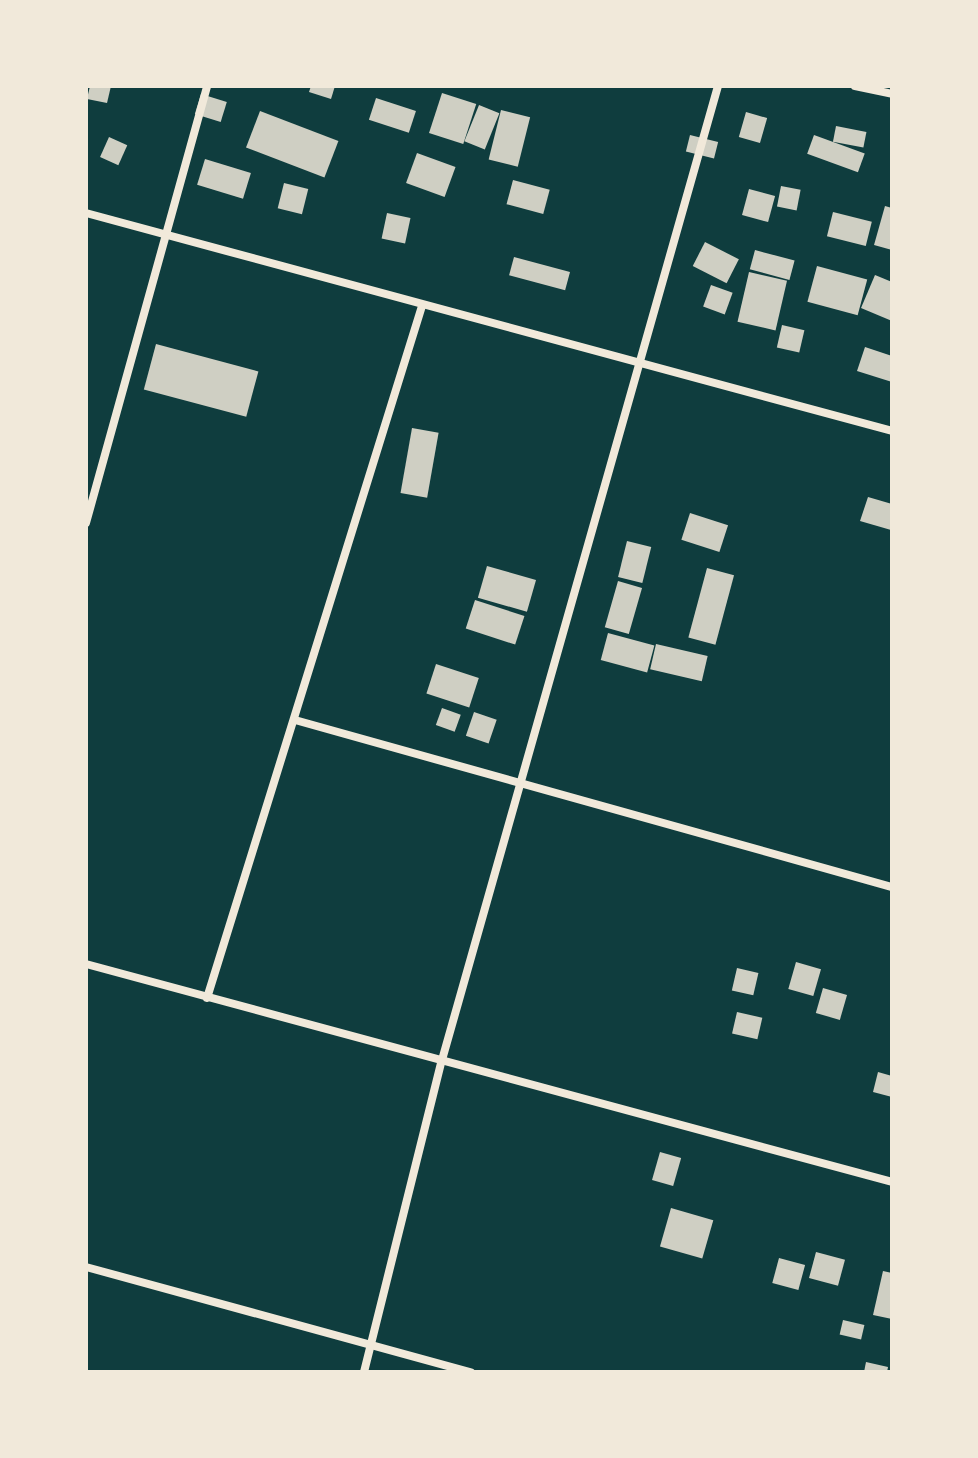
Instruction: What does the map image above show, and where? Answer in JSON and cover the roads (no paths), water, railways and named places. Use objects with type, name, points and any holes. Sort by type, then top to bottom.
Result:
[{"type":"street","points":[[86,523],[207,86]]},
{"type":"street","points":[[364,1372],[442,1060],[636,361],[718,86]]},
{"type":"street","points":[[855,86],[892,94]]},
{"type":"street","points":[[86,213],[892,431]]},
{"type":"street","points":[[207,998],[422,306]]},
{"type":"street","points":[[295,720],[521,780],[892,887]]},
{"type":"street","points":[[86,964],[892,1182]]},
{"type":"street","points":[[86,1267],[471,1372]]}]
